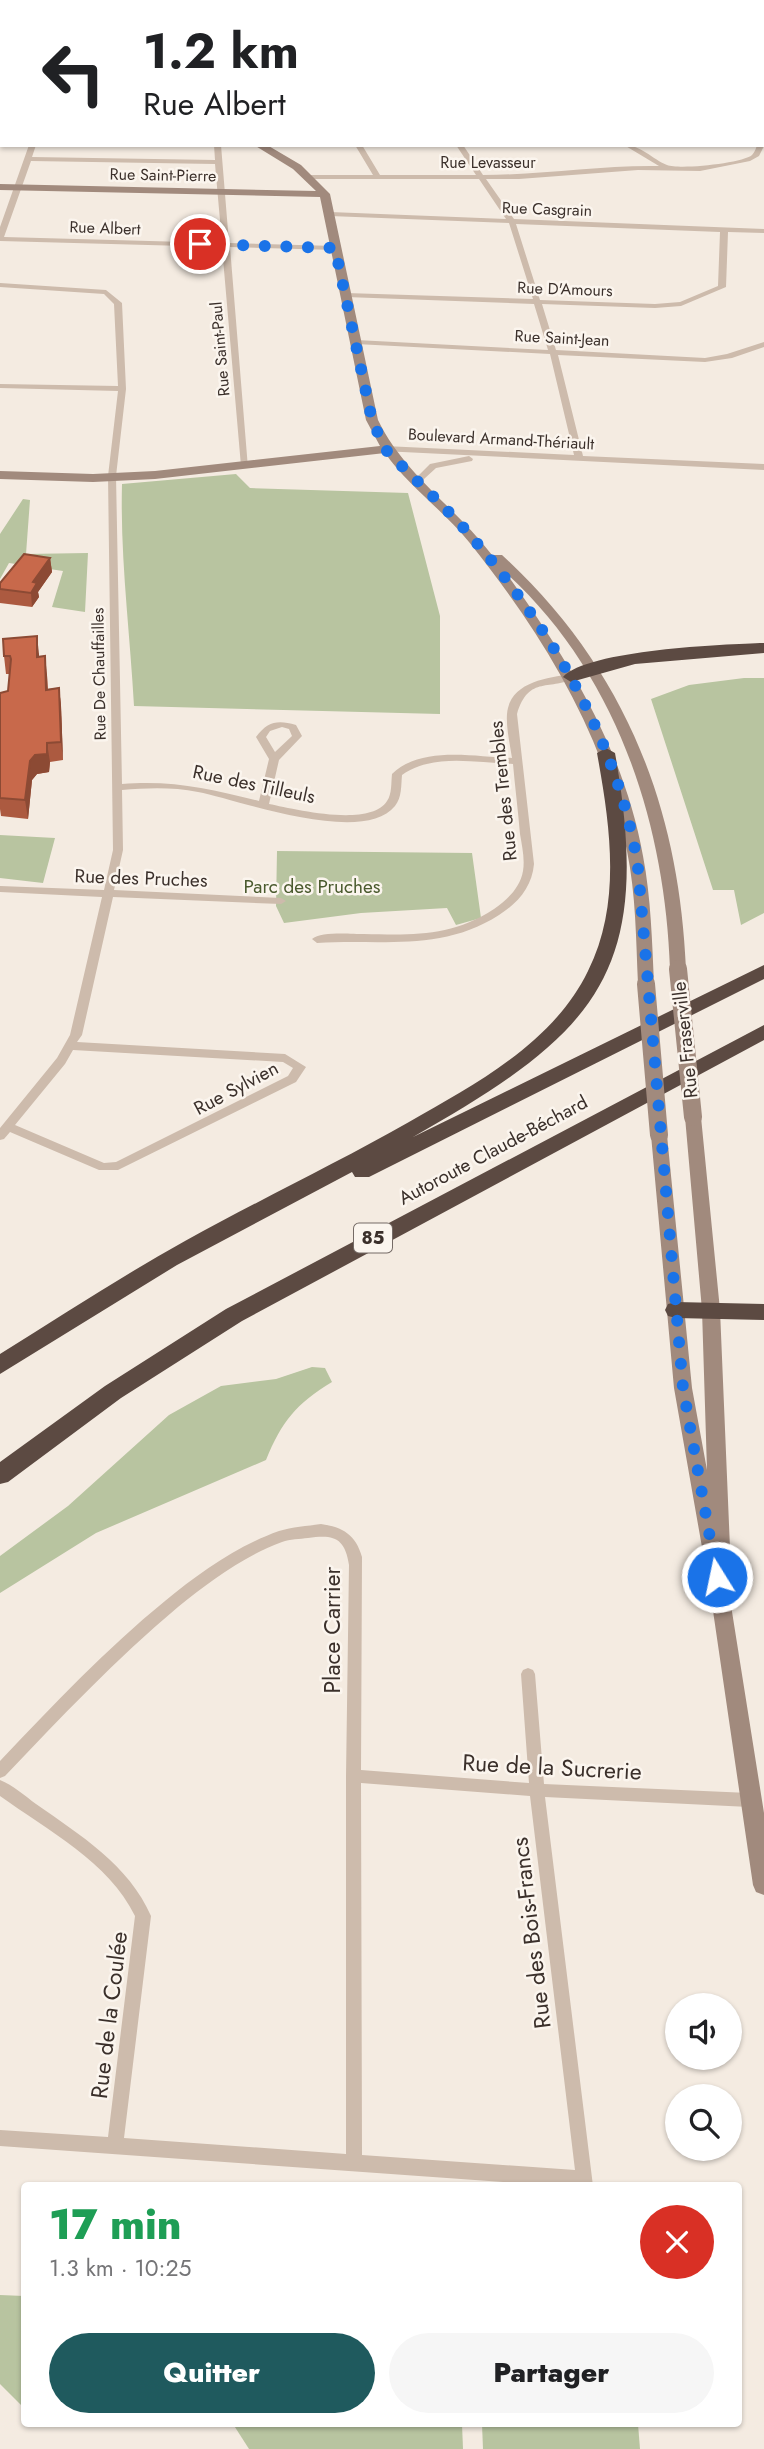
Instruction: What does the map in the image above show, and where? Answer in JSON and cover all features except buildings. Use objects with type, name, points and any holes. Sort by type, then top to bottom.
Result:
[{"type":"highway","points":[[595,674],[697,652],[764,648]]},
{"type":"highway","points":[[570,677],[764,660]]},
{"type":"highway","points":[[34,1344],[162,1263],[333,1173],[458,1103],[510,1069],[547,1039],[574,1009],[593,981],[610,935],[620,877],[620,847],[606,753]]},
{"type":"highway","points":[[557,1075],[764,959]]},
{"type":"highway","name":"Autoroute Claude-Béchard","points":[[0,1365],[34,1344],[253,1227],[764,971]]},
{"type":"highway","name":"Autoroute Claude-Béchard","points":[[0,1475],[113,1392],[234,1315],[764,1032]]},
{"type":"highway","points":[[537,1153],[764,1046]]},
{"type":"highway","points":[[676,1310],[764,1312]]},
{"type":"main road","name":"Rue Fraserville","points":[[262,147],[310,177],[325,194],[372,420],[385,449],[472,538],[523,582],[595,674],[633,747],[658,818],[674,899],[678,970],[711,1310],[722,1604]]},
{"type":"main road","name":"Rue Saint-Pierre","points":[[0,187],[325,194]]},
{"type":"main road","name":"Boulevard Armand-Thériault","points":[[0,475],[112,476],[245,466],[385,449]]},
{"type":"main road","name":"Boulevard Armand-Thériault","points":[[0,468],[112,476]]},
{"type":"main road","name":"Rue Fraserville","points":[[472,538],[531,615],[570,677],[606,753],[622,798],[636,853],[683,1388],[722,1604],[749,1800],[764,1885]]},
{"type":"street","points":[[0,238],[32,147]]},
{"type":"street","name":"Rue Saint-Paul","points":[[217,147],[245,466]]},
{"type":"street","points":[[359,147],[377,175]]},
{"type":"street","points":[[461,147],[483,176],[512,222],[553,352],[579,458]]},
{"type":"street","points":[[630,147],[667,168]]},
{"type":"street","name":"Rue Levasseur","points":[[310,177],[483,176],[700,169],[737,164],[757,155],[760,147]]},
{"type":"street","points":[[28,159],[217,162]]},
{"type":"street","name":"Rue Casgrain","points":[[330,214],[764,231]]},
{"type":"street","name":"Rue D'Amours","points":[[346,295],[669,306],[695,300],[722,287],[724,230]]},
{"type":"street","name":"Rue Albert","points":[[0,238],[335,248]]},
{"type":"street","name":"Rue De Chauffailles","points":[[0,285],[96,289],[113,297],[119,311],[122,389],[112,476],[118,850],[71,1046],[4,1132]]},
{"type":"street","name":"Rue Saint-Jean","points":[[356,342],[705,360],[729,356],[764,344]]},
{"type":"street","points":[[0,386],[122,389]]},
{"type":"street","name":"Boulevard Armand-Thériault","points":[[385,449],[764,467]]},
{"type":"street","points":[[421,486],[420,478],[433,466],[500,456]]},
{"type":"street","name":"Rue des Trembles","points":[[317,939],[435,939],[489,918],[515,898],[528,876],[529,864],[512,714],[517,695],[530,687],[570,677]]},
{"type":"street","points":[[263,807],[274,759]]},
{"type":"street","name":"Rue des Tilleuls","points":[[117,786],[197,789],[263,807],[327,816],[367,817],[389,807],[396,793],[397,774],[413,762],[434,759],[517,761]]},
{"type":"street","name":"Rue des Pruches","points":[[0,889],[281,901]]},
{"type":"street","name":"Rue Sylvien","points":[[4,1132],[95,1164],[118,1166],[292,1079],[300,1067],[285,1058],[71,1046]]},
{"type":"street","name":"Place Carrier","points":[[0,1771],[75,1693],[192,1588],[230,1562],[264,1543],[298,1531],[323,1530],[343,1534],[353,1545],[354,2163]]},
{"type":"street","name":"Rue des Bois-Francs","points":[[528,1674],[537,1790],[584,2182]]},
{"type":"street","name":"Rue de la Sucrerie","points":[[353,1776],[537,1790],[749,1800]]},
{"type":"street","name":"Rue de la Coulée","points":[[0,1787],[115,1873],[139,1901],[142,1946],[115,2147]]},
{"type":"street","points":[[0,2138],[584,2182]]},
{"type":"green space","points":[[236,474],[250,488],[408,493],[440,616],[440,714],[134,706],[124,567],[122,484]]},
{"type":"green space","points":[[23,499],[30,500],[26,554],[88,553],[85,612],[52,607],[63,571],[9,563],[0,579],[0,534]]},
{"type":"green space","points":[[764,678],[764,913],[741,925],[734,890],[713,890],[651,699],[689,685]]},
{"type":"green space","points":[[0,835],[55,838],[43,883],[0,878]]},
{"type":"green space","name":"Parc des Pruches","points":[[277,851],[472,853],[481,918],[456,925],[447,908],[361,913],[284,923],[276,906]]},
{"type":"green space","points":[[312,1367],[325,1368],[332,1382],[309,1398],[284,1424],[266,1460],[96,1533],[0,1593],[0,1556],[68,1506],[169,1415],[221,1386],[276,1379]]},
{"type":"green space","points":[[0,2295],[21,2296],[21,2405],[0,2384]]},
{"type":"green space","points":[[235,2427],[462,2427],[463,2449],[249,2449]]},
{"type":"green space","points":[[482,2427],[638,2427],[640,2449],[483,2449]]},
{"type":"route","points":[[200,244],[335,248],[372,420],[379,438],[385,449],[472,538],[531,615],[570,677],[606,753],[622,798],[636,853],[683,1388],[717,1577]]}]
